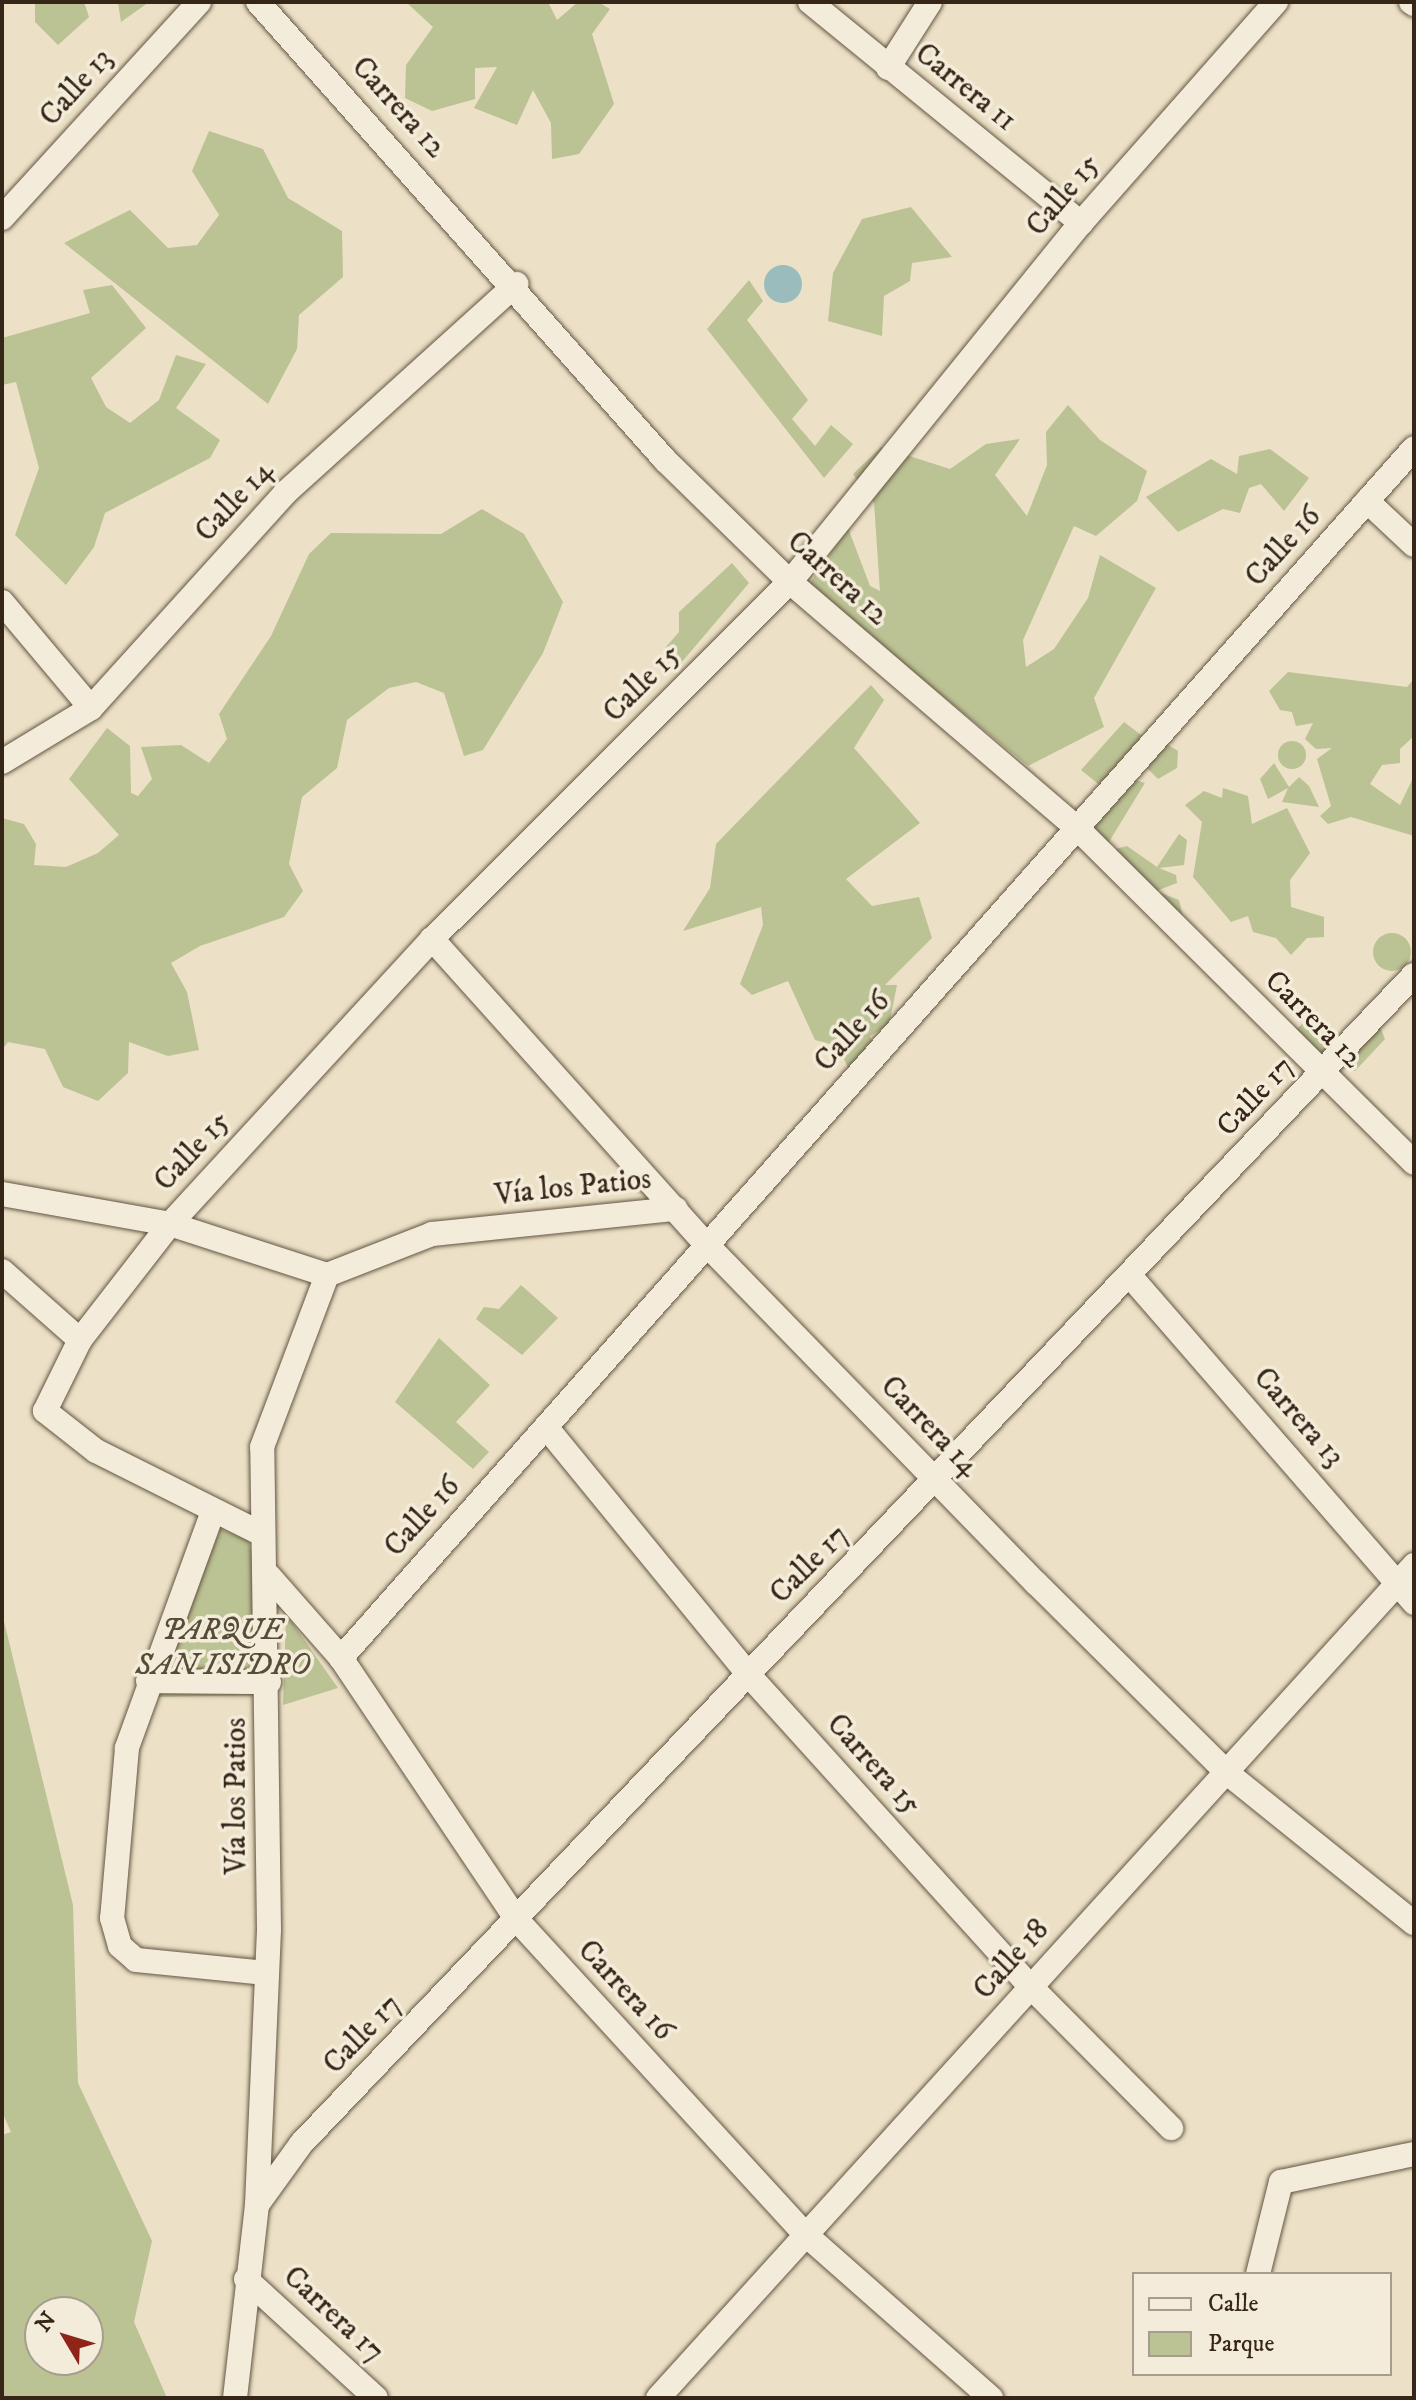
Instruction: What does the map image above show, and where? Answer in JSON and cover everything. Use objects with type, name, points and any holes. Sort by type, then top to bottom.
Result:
[{"type":"street","name":"Calle 13","points":[[2,218],[199,2]]},
{"type":"street","name":"Carrera 12","points":[[258,2],[516,284],[665,460],[790,582],[1077,828],[1321,1074],[1414,1163]]},
{"type":"street","name":"Carrera 11","points":[[810,2],[1081,223]]},
{"type":"street","points":[[888,68],[930,2]]},
{"type":"street","name":"Calle 15","points":[[212,1514],[96,1451],[45,1411],[45,1400],[80,1340],[170,1224],[432,939],[790,582],[1081,223],[1276,2]]},
{"type":"street","name":"Calle 14","points":[[2,762],[91,708],[285,493],[516,284]]},
{"type":"street","name":"Calle 16","points":[[341,1658],[1414,448]]},
{"type":"street","points":[[1367,501],[1414,545]]},
{"type":"street","points":[[2,602],[91,708]]},
{"type":"street","name":"Carrera 14","points":[[432,939],[707,1245],[1226,1772],[1414,1923]]},
{"type":"street","name":"Calle 17","points":[[257,2205],[301,2144],[518,1921],[747,1673],[938,1482],[1414,975]]},
{"type":"street","points":[[2,1194],[170,1224],[327,1275]]},
{"type":"street","name":"Vía los Patios","points":[[235,2398],[246,2279],[257,2205],[266,1973],[269,1576],[258,1532],[262,1447],[327,1275],[432,1234],[676,1209]]},
{"type":"street","points":[[2,1271],[80,1340]]},
{"type":"street","name":"Carrera 13","points":[[1131,1277],[1395,1586],[1414,1603]]},
{"type":"street","name":"Carrera 15","points":[[546,1427],[747,1673],[1031,1987],[1171,2128]]},
{"type":"street","points":[[258,1532],[212,1514],[148,1681],[127,1748],[112,1892],[120,1946],[146,1962],[266,1973]]},
{"type":"street","name":"Calle 18","points":[[658,2398],[1414,1565]]},
{"type":"street","name":"Carrera 16","points":[[269,1576],[341,1658],[518,1921],[806,2235],[991,2398]]},
{"type":"street","points":[[148,1681],[269,1682]]},
{"type":"street","points":[[1258,2272],[1281,2182],[1414,2154]]},
{"type":"street","name":"Carrera 17","points":[[246,2279],[376,2398]]},
{"type":"green space","points":[[35,2],[84,2],[89,17],[58,45],[35,22]]},
{"type":"green space","points":[[91,2],[149,2],[121,22],[118,3]]},
{"type":"green space","points":[[406,2],[548,2],[557,20],[578,2],[598,2],[610,9],[592,34],[614,104],[579,154],[552,159],[551,123],[533,90],[517,125],[474,108],[497,67],[475,68],[475,99],[432,111],[405,98],[406,65],[433,27]]},
{"type":"green space","points":[[209,131],[263,149],[288,198],[342,231],[343,277],[299,315],[297,349],[268,404],[64,243],[130,210],[168,248],[197,245],[219,215],[192,171]]},
{"type":"green space","points":[[911,207],[952,257],[912,263],[910,281],[884,296],[882,336],[828,321],[833,273],[862,219]]},
{"type":"green space","points":[[749,280],[763,301],[747,320],[808,400],[792,419],[815,446],[831,425],[853,444],[824,478],[707,329]]},
{"type":"green space","points":[[112,285],[146,328],[91,378],[106,407],[130,423],[159,400],[176,355],[206,364],[176,408],[220,440],[210,458],[105,513],[94,547],[66,585],[15,535],[39,468],[16,382],[2,385],[2,338],[90,313],[83,290]]},
{"type":"green space","points":[[1068,405],[1100,440],[1147,471],[1137,501],[1096,536],[1074,526],[1023,640],[1026,667],[1054,649],[1088,598],[1100,555],[1156,588],[1094,698],[1104,727],[1028,766],[808,586],[848,528],[870,586],[880,591],[874,503],[853,474],[881,447],[950,469],[986,444],[1020,439],[995,475],[1027,516],[1047,465],[1046,432]]},
{"type":"green space","points":[[1270,449],[1309,478],[1284,511],[1261,484],[1249,488],[1240,513],[1223,509],[1178,532],[1146,497],[1211,459],[1237,474],[1239,456]]},
{"type":"green space","points":[[482,509],[524,534],[563,602],[543,653],[483,750],[464,756],[444,693],[416,682],[389,688],[347,720],[337,768],[302,797],[289,864],[303,891],[284,917],[200,946],[171,963],[187,992],[199,1050],[168,1056],[129,1042],[128,1073],[98,1101],[63,1087],[45,1049],[8,1042],[2,1050],[2,818],[24,824],[36,844],[34,865],[66,867],[98,853],[119,835],[69,779],[107,728],[130,746],[131,793],[138,796],[152,779],[141,747],[181,745],[209,763],[227,739],[219,714],[271,636],[309,554],[331,533],[441,534]]},
{"type":"green space","points":[[732,563],[749,583],[681,663],[665,648],[679,632],[679,612]]},
{"type":"green space","points":[[1288,672],[1407,687],[1414,679],[1414,736],[1400,749],[1400,763],[1382,765],[1370,784],[1400,805],[1414,776],[1414,836],[1351,817],[1328,824],[1320,816],[1331,806],[1317,759],[1332,748],[1316,749],[1305,739],[1313,723],[1296,726],[1292,712],[1280,710],[1269,691]]},
{"type":"green space","points":[[871,685],[884,700],[854,748],[920,823],[846,879],[872,906],[919,897],[932,938],[885,985],[897,985],[889,1025],[870,1036],[877,1056],[850,1072],[838,1046],[815,1040],[788,981],[752,995],[740,984],[763,925],[761,907],[683,931],[710,888],[716,844]]},
{"type":"green space","points":[[1124,722],[1145,738],[1102,787],[1081,770]]},
{"type":"green space","points":[[1154,736],[1178,751],[1177,768],[1158,779],[1140,761]]},
{"type":"green space","points":[[1292,741],[1302,745],[1306,755],[1302,765],[1292,769],[1282,765],[1278,755],[1282,745]]},
{"type":"green space","points":[[1274,763],[1289,787],[1299,777],[1309,786],[1319,807],[1282,802],[1288,788],[1268,799],[1260,779]]},
{"type":"green space","points":[[1122,776],[1145,783],[1107,845],[1091,836]]},
{"type":"green space","points":[[1223,788],[1248,796],[1252,824],[1287,808],[1310,853],[1290,880],[1291,907],[1324,917],[1324,937],[1307,938],[1291,955],[1276,938],[1253,932],[1248,916],[1231,922],[1193,877],[1202,822],[1185,805],[1204,791],[1222,798]]},
{"type":"green space","points":[[1179,834],[1187,840],[1184,865],[1159,868],[1176,875],[1177,883],[1156,891],[1179,900],[1184,920],[1108,851],[1127,846],[1157,867]]},
{"type":"green space","points":[[1392,933],[1405,939],[1411,952],[1405,965],[1392,971],[1379,965],[1373,952],[1379,939]]},
{"type":"green space","points":[[1302,1024],[1332,1026],[1330,1056],[1311,1057],[1292,1033]]},
{"type":"green space","points":[[1380,1027],[1385,1039],[1355,1071],[1334,1066]]},
{"type":"green space","points":[[521,1285],[558,1318],[522,1355],[476,1319],[484,1307],[499,1309]]},
{"type":"green space","points":[[439,1338],[490,1385],[456,1422],[489,1452],[473,1469],[395,1402]]},
{"type":"green space","name":"PARQUE SAN ISIDRO","points":[[220,1529],[248,1540],[269,1615],[269,1695],[153,1697]]},
{"type":"green space","points":[[2,1613],[73,1905],[78,2083],[152,2241],[134,2322],[167,2398],[2,2398],[2,2135],[11,2132],[2,2112]]},
{"type":"green space","name":"PARQUE SAN ISIDRO","points":[[286,1614],[338,1688],[283,1705]]},
{"type":"water","points":[[783,265],[797,270],[802,284],[797,298],[783,303],[769,298],[764,284],[769,270]]}]
